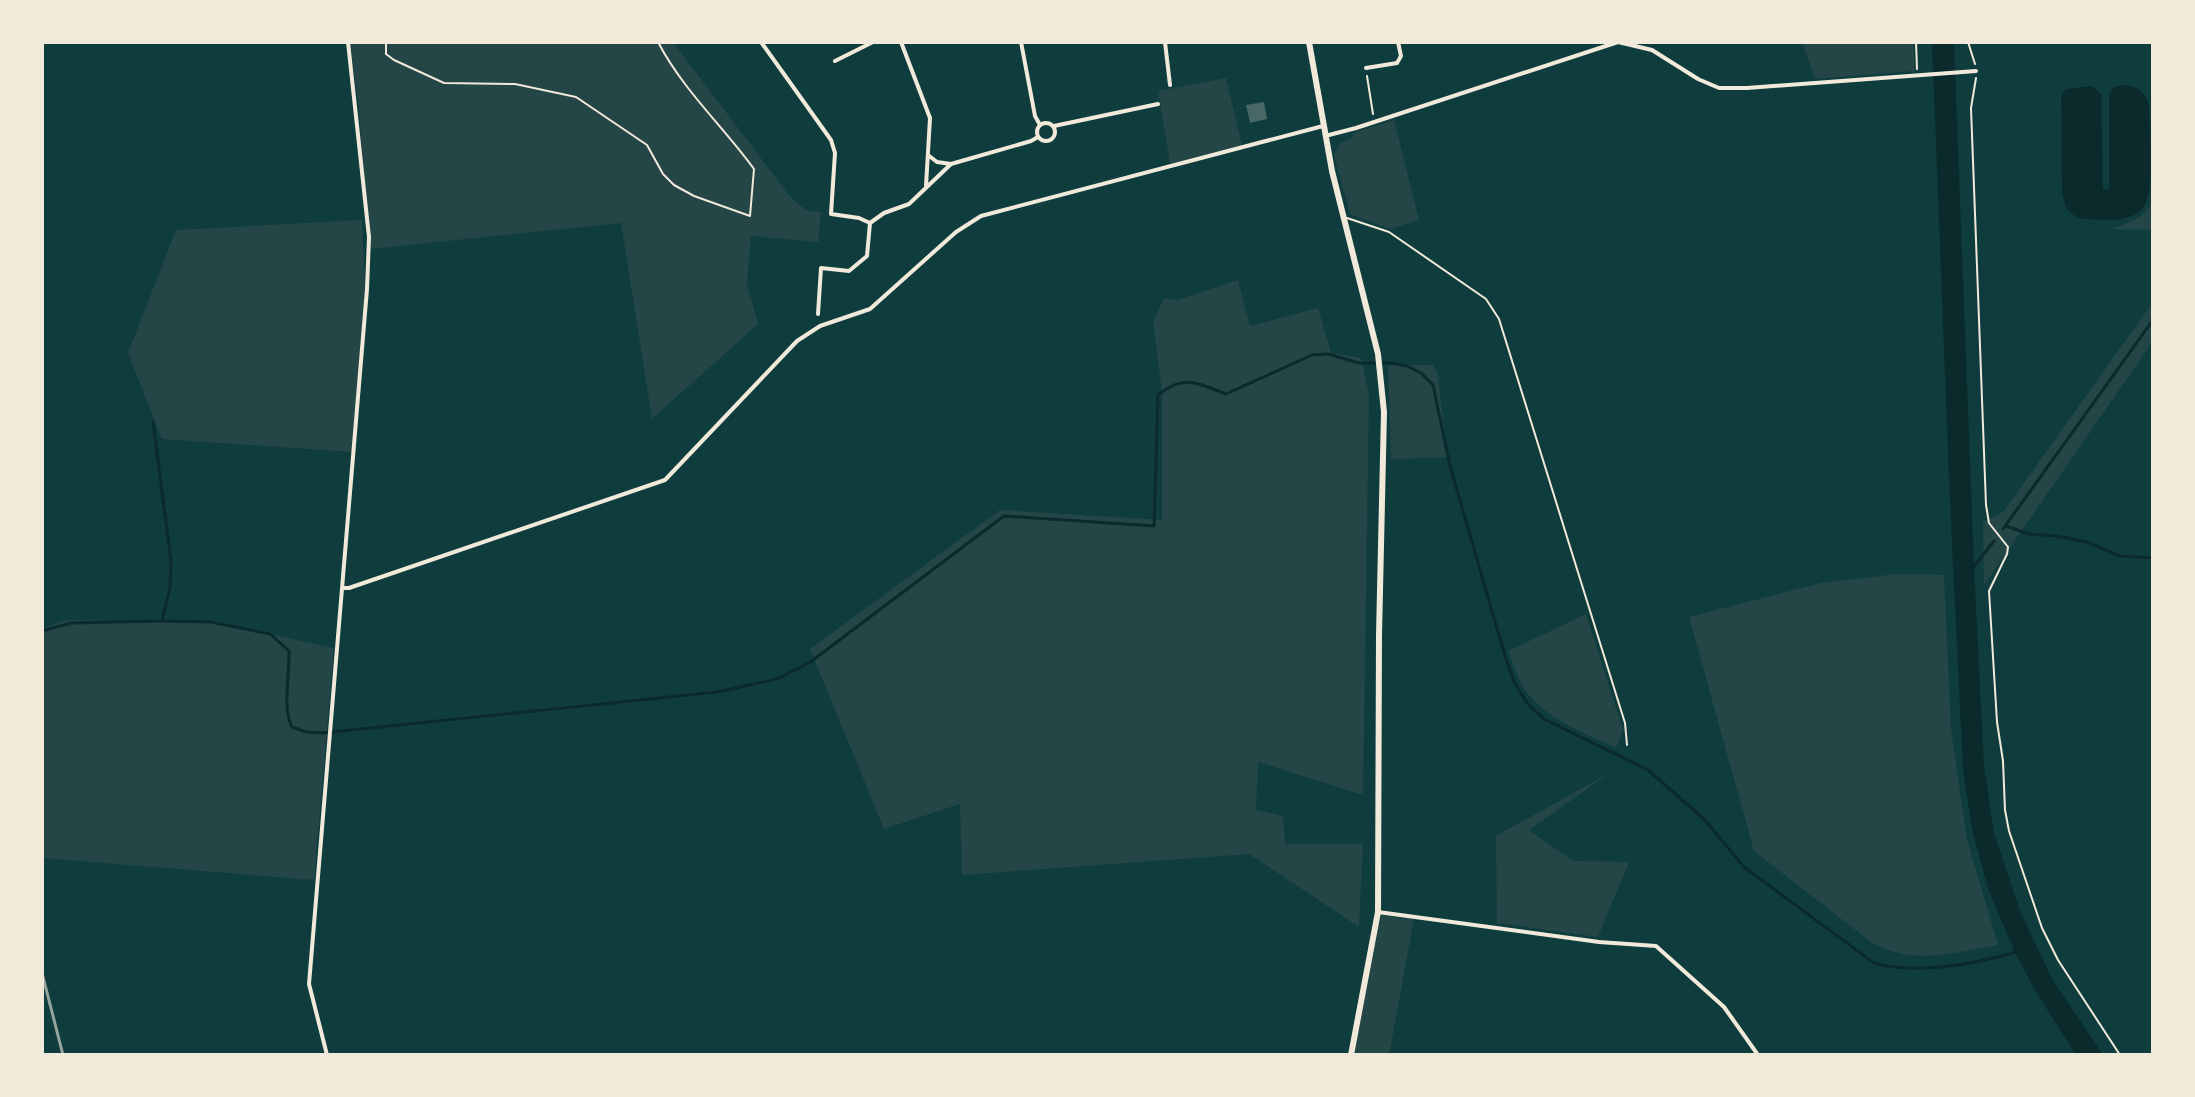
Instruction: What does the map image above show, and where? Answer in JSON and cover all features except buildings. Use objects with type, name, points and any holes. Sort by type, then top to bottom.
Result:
[{"type":"main road","points":[[1309,42],[1325,136],[1378,354],[1384,412],[1378,912],[1351,1055]]},
{"type":"street","points":[[327,1055],[309,984],[369,237],[348,42]]},
{"type":"street","points":[[761,42],[831,140],[835,153],[831,214],[870,223]]},
{"type":"street","points":[[835,61],[873,42]]},
{"type":"street","points":[[901,42],[930,118],[926,186]]},
{"type":"street","points":[[1021,42],[1035,116],[1040,125],[1038,137]]},
{"type":"street","points":[[1165,42],[1170,85]]},
{"type":"street","points":[[1366,68],[1397,63],[1401,56],[1398,42]]},
{"type":"street","points":[[1325,136],[1374,123],[1618,42],[1652,50],[1698,79],[1719,88],[1976,71]]},
{"type":"street","points":[[1040,125],[1047,122],[1054,126],[1158,104]]},
{"type":"street","points":[[1038,137],[1044,141],[1052,139],[1054,126]]},
{"type":"street","points":[[342,588],[665,480],[797,341],[820,326],[870,309],[956,232],[981,216],[1323,126]]},
{"type":"street","points":[[928,155],[937,162],[951,164],[1038,137]]},
{"type":"street","points":[[818,314],[821,268],[849,271],[867,256],[870,223],[884,213],[909,204],[951,164]]},
{"type":"street","points":[[1378,912],[1599,942],[1656,946],[1724,1007],[1758,1055]]},
{"type":"lane","points":[[1345,217],[1389,232],[1486,299],[1499,319],[1625,723],[1627,745]]},
{"type":"path","points":[[386,42],[386,54],[394,60],[444,83],[515,84],[576,97],[647,145],[663,174],[674,185],[694,196],[750,216],[754,169],[672,68],[658,42]]},
{"type":"path","points":[[1916,42],[1917,74]]},
{"type":"path","points":[[1968,42],[1976,71],[1971,108],[1986,505],[1989,523],[2008,547],[1989,591],[2005,810],[2025,883],[2042,928],[2058,960],[2120,1055]]},
{"type":"path","points":[[1366,68],[1374,123]]},
{"type":"shaded area","points":[[350,42],[673,42],[791,198],[807,211],[821,212],[818,242],[751,236],[747,284],[758,324],[652,419],[621,223],[369,249],[359,108]]},
{"type":"shaded area","points":[[1802,42],[1913,42],[1915,71],[1815,79]]},
{"type":"shaded area","points":[[1932,42],[1954,42],[1984,766],[1994,833],[2020,911],[2052,979],[2103,1055],[2076,1055],[2036,992],[2015,953],[1988,888],[1972,829],[1963,770]]},
{"type":"shaded area","points":[[1226,78],[1242,145],[1170,164],[1158,91]]},
{"type":"shaded area","points":[[2124,85],[2140,90],[2149,104],[2151,179],[2145,206],[2138,213],[2124,218],[2077,218],[2066,208],[2062,192],[2061,95],[2066,89],[2092,86],[2101,94],[2103,189],[2109,190],[2109,94],[2114,87]]},
{"type":"shaded area","points":[[1394,120],[1419,220],[1390,229],[1350,214],[1334,155],[1341,143],[1356,132]]},
{"type":"shaded area","points":[[2153,195],[2153,230],[2112,229],[2144,213]]},
{"type":"shaded area","points":[[362,220],[365,288],[352,452],[162,439],[128,353],[176,230]]},
{"type":"shaded area","points":[[1238,280],[1250,326],[1318,308],[1331,353],[1361,358],[1369,395],[1363,795],[1258,762],[1256,810],[1283,816],[1285,844],[1363,844],[1359,927],[1249,854],[962,875],[960,804],[884,829],[810,649],[1000,510],[1162,520],[1162,391],[1153,322],[1164,298],[1177,300]]},
{"type":"shaded area","points":[[2153,302],[2153,341],[1984,585],[1983,522],[2004,511]]},
{"type":"shaded area","points":[[1388,365],[1434,365],[1438,376],[1447,457],[1391,459]]},
{"type":"shaded area","points":[[1897,574],[1944,575],[1951,729],[1967,840],[1998,945],[1933,956],[1903,954],[1887,949],[1871,942],[1754,851],[1689,617],[1821,583]]},
{"type":"shaded area","points":[[1586,614],[1623,730],[1616,748],[1562,722],[1537,704],[1519,680],[1508,651]]},
{"type":"shaded area","points":[[66,620],[220,623],[334,648],[314,880],[42,858],[42,629]]},
{"type":"shaded area","points":[[1611,772],[1529,830],[1573,861],[1629,862],[1598,937],[1497,923],[1496,836]]},
{"type":"shaded area","points":[[1381,915],[1414,919],[1389,1055],[1354,1055]]},
{"type":"waterway","points":[[2003,529],[2153,320]]},
{"type":"waterway","points":[[153,422],[171,561],[170,587],[162,621],[211,622],[270,634],[289,651],[287,701],[292,727],[322,733],[717,692],[777,679],[809,663],[1004,516],[1154,526],[1158,395],[1167,388],[1191,382],[1226,394],[1312,355],[1328,354],[1359,363],[1407,366],[1421,373],[1433,385],[1450,466],[1505,656],[1514,682],[1527,703],[1544,719],[1648,770],[1704,819],[1744,867],[1874,963],[1927,968],[1964,964],[2016,952]]},
{"type":"waterway","points":[[2006,526],[2029,534],[2087,542],[2120,556],[2153,558]]},
{"type":"waterway","points":[[1972,569],[1994,541]]},
{"type":"waterway","points":[[42,631],[71,623],[161,621]]},
{"type":"railway","points":[[42,973],[63,1055]]}]
